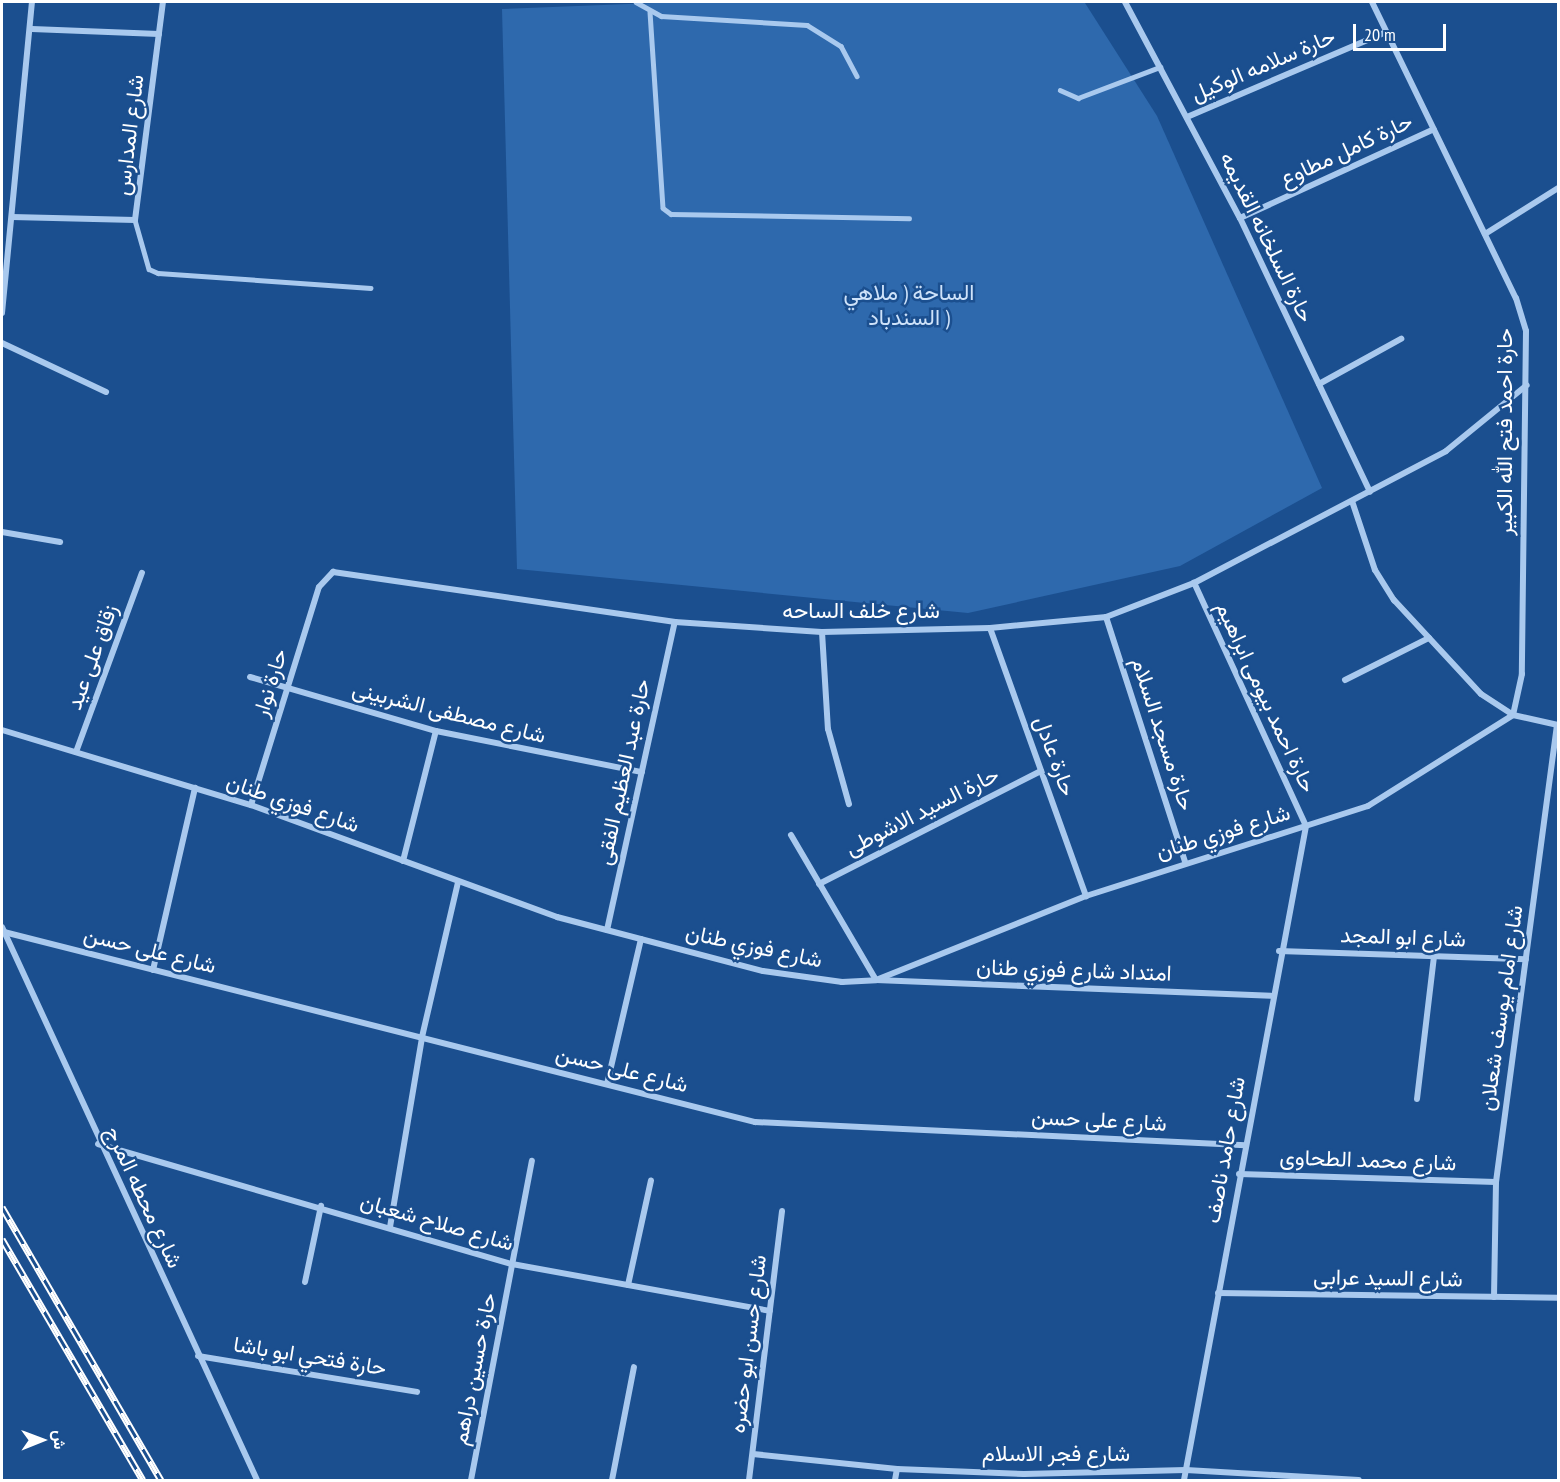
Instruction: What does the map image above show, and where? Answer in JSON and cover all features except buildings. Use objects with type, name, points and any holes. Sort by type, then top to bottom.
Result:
[{"type":"street","points":[[2,312],[32,29],[32,2]]},
{"type":"street","name":"شارع المدارس","points":[[12,216],[135,220],[163,2]]},
{"type":"street","name":"حارة السلخانه القديمه","points":[[1125,2],[1240,218],[1370,492]]},
{"type":"street","name":"حارة احمد فتح الله الكبير","points":[[1372,2],[1522,315],[1527,385],[1522,674],[1513,715]]},
{"type":"street","points":[[32,29],[159,34]]},
{"type":"street","name":"حارة سلامه الوكيل","points":[[1187,117],[1386,32]]},
{"type":"street","name":"حارة كامل مطاوع","points":[[1240,218],[1434,129]]},
{"type":"street","points":[[1485,234],[1558,188]]},
{"type":"street","points":[[1319,384],[1401,339]]},
{"type":"street","points":[[2,343],[106,392]]},
{"type":"street","name":"شارع خلف الساحه","points":[[326,574],[675,622],[822,632],[990,628],[1106,617],[1194,583],[1370,492],[1475,432],[1527,385]]},
{"type":"street","points":[[1352,501],[1375,570],[1429,638],[1481,694],[1513,715],[1558,725]]},
{"type":"street","points":[[2,532],[60,542]]},
{"type":"street","name":"زقاق على عيد","points":[[76,752],[142,573]]},
{"type":"street","name":"حارة نوار","points":[[251,805],[287,688],[326,574]]},
{"type":"street","name":"حارة احمد بيومى ابراهيم","points":[[1194,583],[1306,826]]},
{"type":"street","name":"حارة مسجد السلام","points":[[1106,617],[1185,861]]},
{"type":"street","name":"حارة عبد العظيم الفقى","points":[[607,930],[675,622]]},
{"type":"street","name":"حارة عادل","points":[[990,628],[1086,896]]},
{"type":"street","points":[[822,632],[828,729],[849,804]]},
{"type":"street","points":[[1345,680],[1429,638]]},
{"type":"street","name":"شارع مصطفى الشربينى","points":[[250,677],[436,730],[642,772]]},
{"type":"street","name":"شارع فوزي طنان","points":[[2,730],[251,805],[458,882],[607,930],[802,979],[876,980],[1086,896],[1185,861],[1306,826],[1397,790],[1513,715]]},
{"type":"street","name":"شارع امام يوسف شعلان","points":[[1494,1297],[1496,1182],[1558,725]]},
{"type":"street","points":[[403,861],[436,730]]},
{"type":"street","name":"حارة السيد الاشوطى","points":[[819,884],[1041,771]]},
{"type":"street","points":[[153,970],[195,788]]},
{"type":"street","name":"شارع حامد ناصف","points":[[1184,1480],[1280,951],[1306,826]]},
{"type":"street","points":[[790,835],[876,980]]},
{"type":"street","points":[[390,1227],[422,1037],[458,882]]},
{"type":"street","name":"شارع على حسن","points":[[3,930],[755,1122],[1245,1145]]},
{"type":"street","name":"شارع محطه المرج","points":[[3,930],[98,1144],[257,1480]]},
{"type":"street","points":[[607,1084],[641,939]]},
{"type":"street","name":"شارع ابو المجد","points":[[1280,951],[1526,959]]},
{"type":"street","points":[[1417,1099],[1434,956]]},
{"type":"street","name":"امتداد شارع فوزي طنان","points":[[876,980],[1272,996]]},
{"type":"street","name":"شارع صلاح شعبان","points":[[98,1144],[321,1206],[512,1264],[770,1311]]},
{"type":"street","points":[[512,1264],[532,1161]]},
{"type":"street","name":"شارع محمد الطحاوى","points":[[1239,1174],[1496,1182]]},
{"type":"street","points":[[628,1285],[651,1180]]},
{"type":"street","points":[[305,1282],[321,1206]]},
{"type":"street","name":"شارع حسن ابو حضره","points":[[749,1480],[782,1211]]},
{"type":"street","name":"حارة حسين دراهم","points":[[471,1480],[512,1264]]},
{"type":"street","name":"شارع السيد عرابى","points":[[1218,1293],[1558,1298]]},
{"type":"street","name":"حارة فتحي ابو باشا","points":[[198,1356],[417,1392]]},
{"type":"street","points":[[612,1480],[634,1367]]},
{"type":"street","name":"شارع فجر الاسلام","points":[[753,1454],[897,1469],[1024,1477],[1186,1470],[1359,1480]]},
{"type":"street","points":[[895,1480],[897,1469]]},
{"type":"lane","points":[[636,2],[650,12],[807,25],[841,46],[857,75]]},
{"type":"lane","points":[[650,12],[663,208],[671,214],[909,218]]},
{"type":"lane","points":[[1060,90],[1078,98],[1160,67]]},
{"type":"lane","points":[[135,220],[149,268],[158,273],[370,288]]},
{"type":"green space","name":"الساحة ( ملاهي السندباد )","points":[[679,2],[1085,3],[1157,116],[1322,488],[1180,566],[968,613],[517,569],[502,9]]},
{"type":"railway","points":[[2,1207],[161,1480]]},
{"type":"railway","points":[[2,1239],[143,1480]]}]
